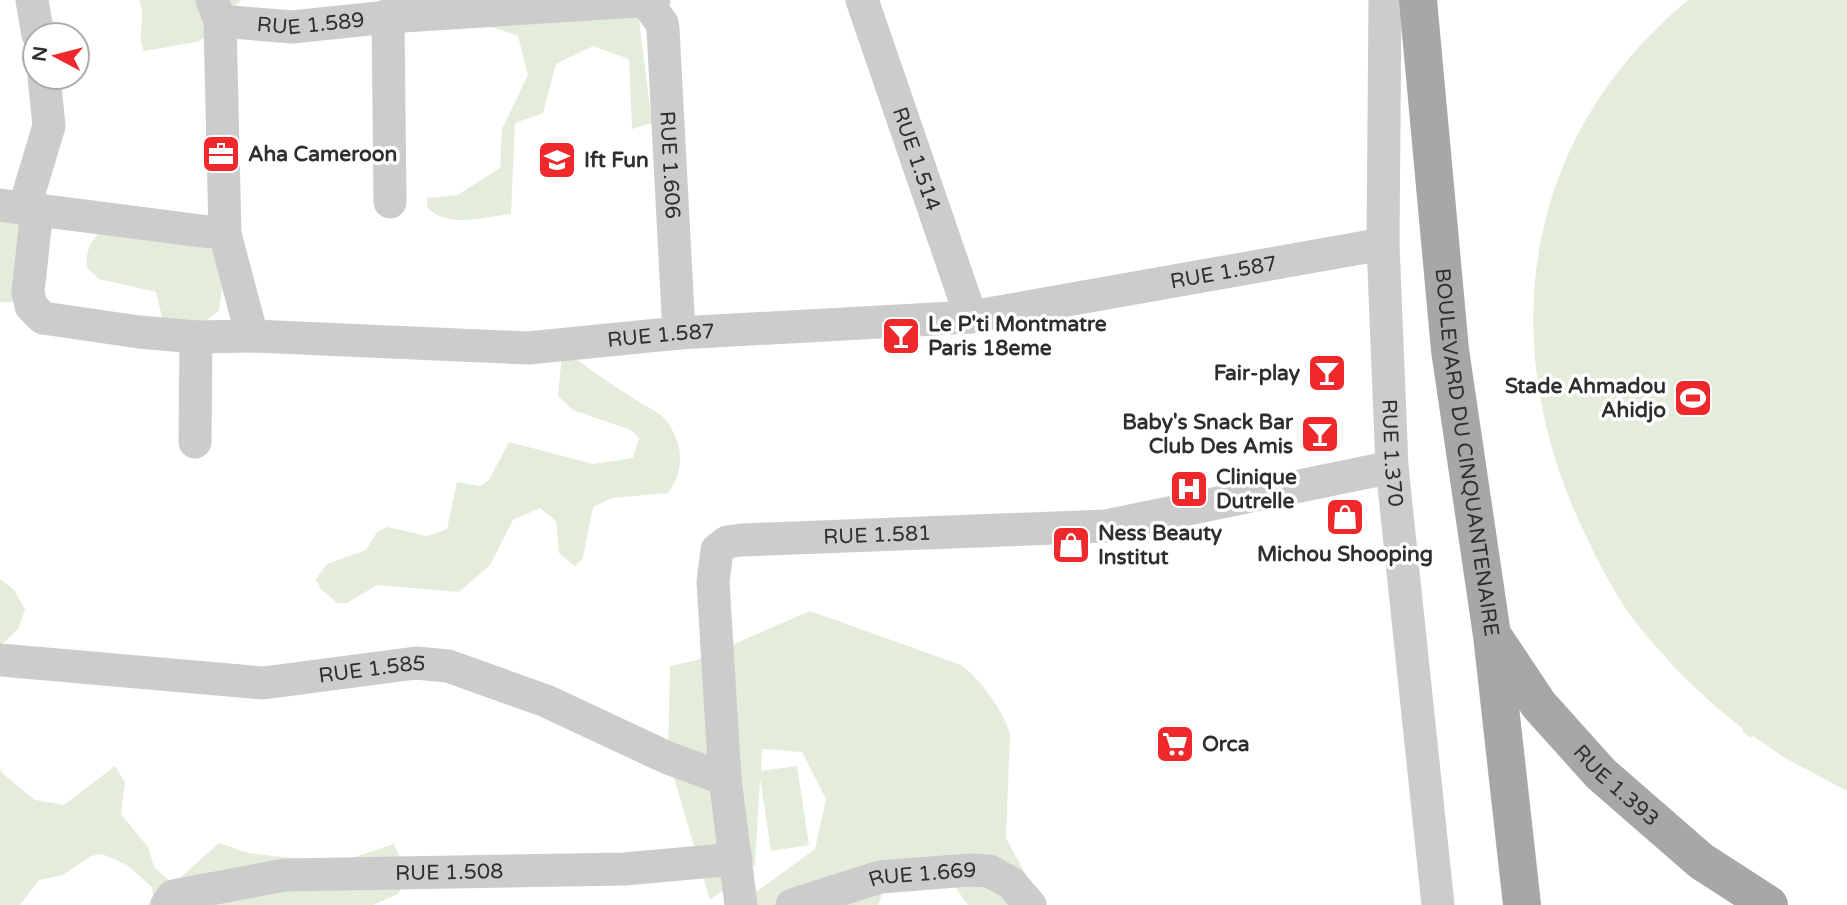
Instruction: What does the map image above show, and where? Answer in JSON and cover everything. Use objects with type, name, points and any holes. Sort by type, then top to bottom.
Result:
[{"type":"main road","name":"BOULEVARD DU CINQUANTENAIRE","points":[[1418,0],[1450,350],[1492,635],[1522,905]]},
{"type":"main road","name":"RUE 1.393","points":[[1492,635],[1539,705],[1601,774],[1701,862],[1769,905]]},
{"type":"street","points":[[32,0],[36,21]]},
{"type":"street","name":"RUE 1.514","points":[[862,0],[971,317]]},
{"type":"street","name":"RUE 1.370","points":[[1385,0],[1383,244],[1392,467],[1438,905]]},
{"type":"street","name":"RUE 1.589","points":[[216,11],[292,27],[394,9],[649,1]]},
{"type":"street","name":"RUE 1.606","points":[[649,1],[663,29],[679,333]]},
{"type":"street","points":[[390,202],[394,9]]},
{"type":"street","points":[[216,11],[225,234],[252,336]]},
{"type":"street","points":[[45,91],[49,127],[20,208],[225,234]]},
{"type":"street","name":"RUE 1.587","points":[[20,208],[28,292],[31,306],[43,318],[196,337],[252,336],[528,348],[679,333],[971,317],[1383,244]]},
{"type":"street","points":[[195,442],[196,337]]},
{"type":"street","name":"RUE 1.581","points":[[741,905],[725,779],[713,582],[717,550],[727,542],[1106,526],[1392,467]]},
{"type":"street","name":"RUE 1.585","points":[[0,660],[263,683],[416,663],[448,666],[546,701],[667,758],[725,779]]},
{"type":"street","name":"RUE 1.508","points":[[167,905],[173,896],[285,874],[624,869],[736,859]]},
{"type":"street","name":"RUE 1.669","points":[[792,905],[880,877],[969,870],[989,872],[1021,894]]},
{"type":"green space","points":[[139,0],[241,0],[220,21],[215,31],[197,42],[144,51]]},
{"type":"green space","points":[[645,0],[639,20],[652,123],[632,129],[629,59],[593,46],[556,64],[543,113],[515,123],[511,214],[455,220],[435,214],[427,207],[427,198],[458,195],[500,168],[502,129],[528,75],[518,36],[457,15]]},
{"type":"green space","name":"Stade Ahmadou Ahidjo","points":[[1688,0],[1847,0],[1847,791],[1785,758],[1742,731],[1743,729],[1676,669],[1632,617],[1607,578],[1580,523],[1553,452],[1538,381],[1533,310],[1541,242],[1560,175],[1590,112],[1633,54]]},
{"type":"green space","points":[[0,216],[17,220],[23,227],[16,302],[0,302]]},
{"type":"green space","points":[[108,227],[218,251],[225,265],[219,311],[196,328],[163,321],[156,292],[99,279],[87,268],[87,255],[94,239]]},
{"type":"green space","points":[[562,355],[572,356],[664,418],[675,436],[680,455],[678,475],[668,493],[612,498],[593,507],[583,558],[575,566],[559,553],[556,521],[540,508],[513,520],[490,565],[459,592],[377,585],[347,603],[337,603],[321,589],[316,579],[327,564],[366,550],[377,532],[387,527],[427,536],[447,529],[457,482],[480,486],[489,480],[509,442],[593,464],[633,458],[639,438],[631,430],[573,410],[558,396]]},
{"type":"green space","points":[[0,579],[14,590],[25,609],[18,629],[0,646]]},
{"type":"green space","points":[[810,611],[961,665],[983,687],[997,706],[1010,734],[1006,838],[1042,905],[968,905],[948,877],[884,889],[878,905],[747,905],[748,898],[815,849],[826,799],[802,752],[762,749],[761,771],[797,766],[809,845],[771,851],[760,778],[755,865],[710,900],[668,758],[670,666],[697,660]]},
{"type":"green space","points":[[115,766],[125,782],[121,814],[148,847],[154,867],[173,884],[219,843],[248,853],[337,863],[394,844],[409,877],[398,894],[373,905],[217,905],[213,902],[148,905],[153,896],[152,887],[127,865],[102,854],[91,856],[63,875],[39,880],[20,905],[0,905],[0,768],[2,773],[35,800],[64,805]]},
{"type":"place","name":"Aha Cameroon","points":[[221,154]]},
{"type":"place","name":"Ift Fun","points":[[557,160]]},
{"type":"place","name":"Le P'ti Montmatre Paris 18eme","points":[[901,336]]},
{"type":"place","name":"Fair-play","points":[[1327,373]]},
{"type":"place","name":"Stade Ahmadou Ahidjo","points":[[1693,398]]},
{"type":"place","name":"Baby's Snack Bar Club Des Amis","points":[[1320,434]]},
{"type":"place","name":"Clinique Dutrelle","points":[[1189,489]]},
{"type":"place","name":"Michou Shooping","points":[[1345,517]]},
{"type":"place","name":"Ness Beauty Institut","points":[[1071,545]]},
{"type":"place","name":"Orca","points":[[1175,744]]}]
